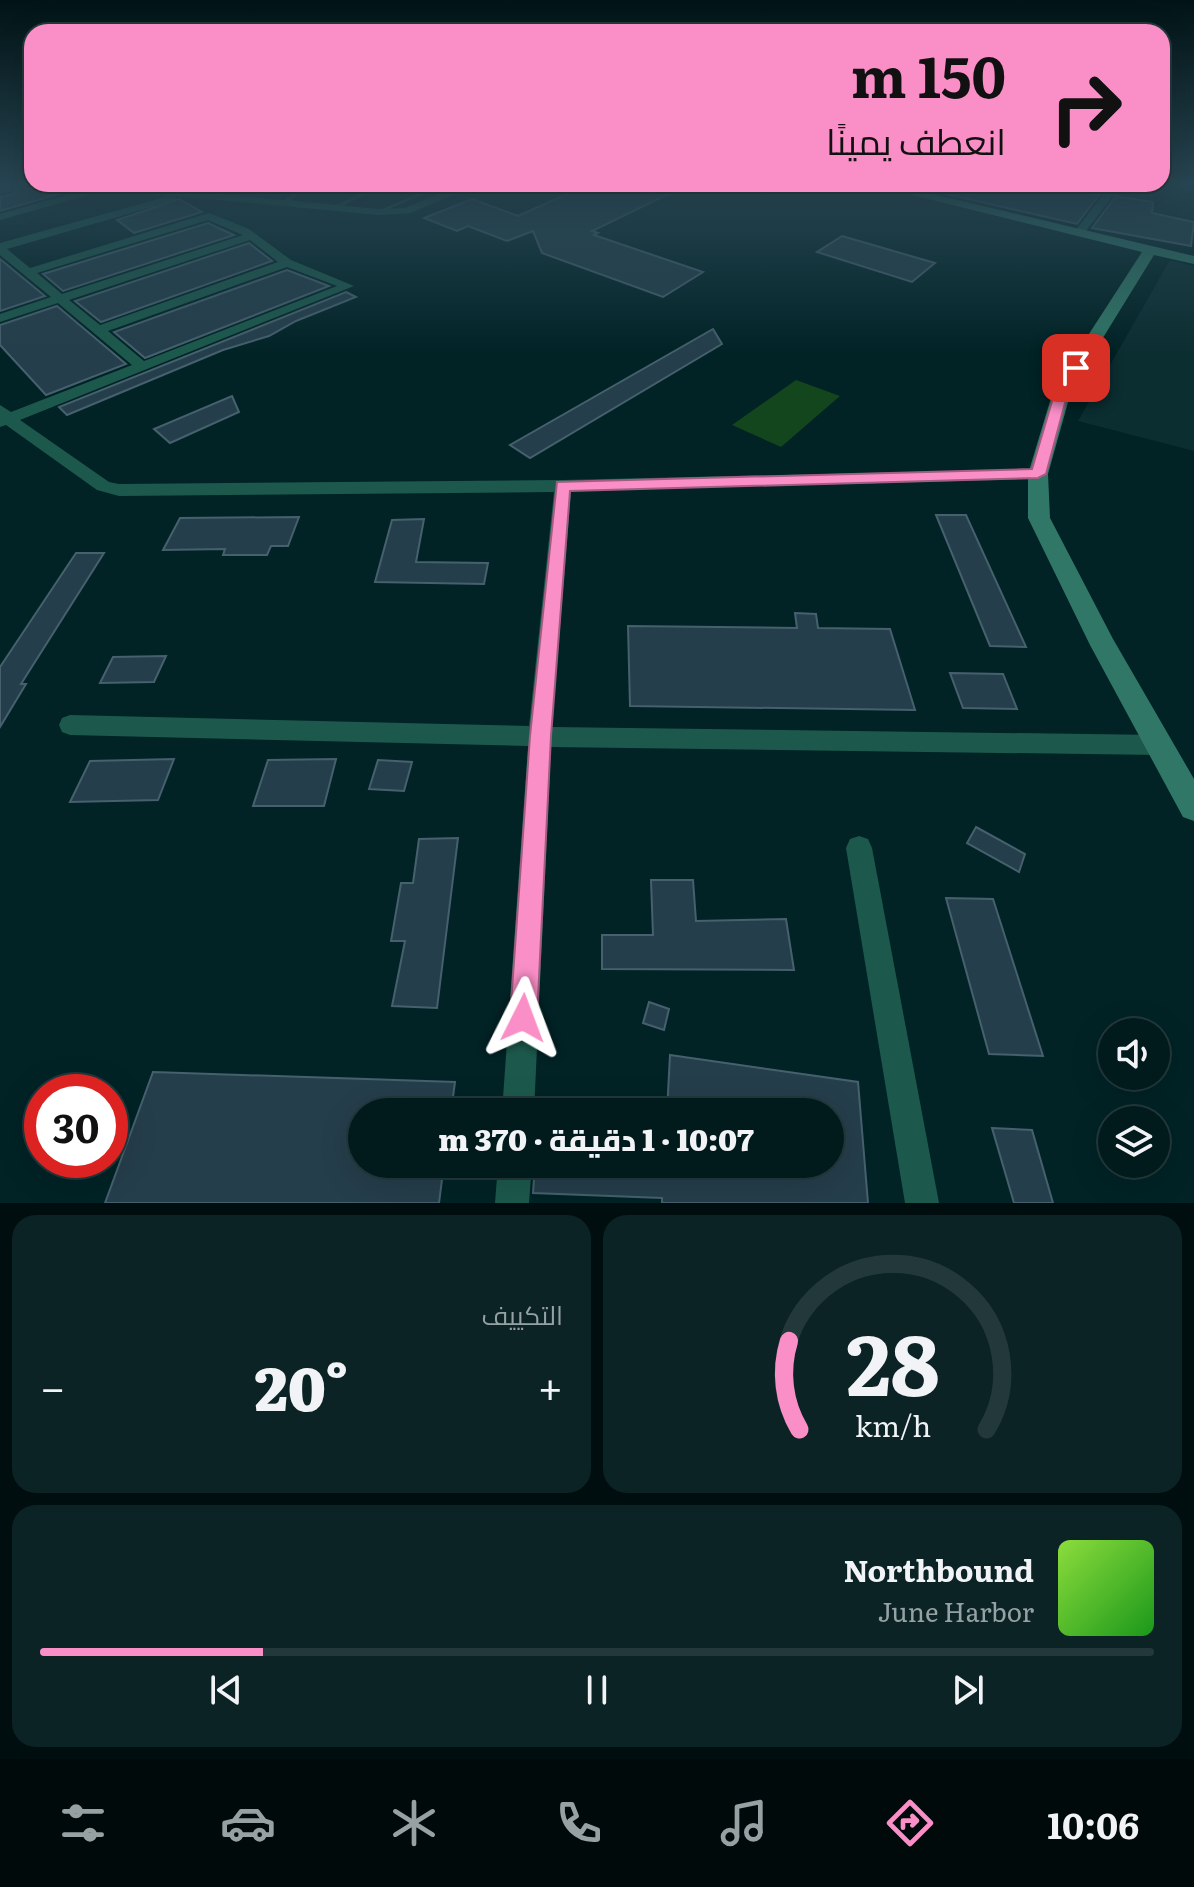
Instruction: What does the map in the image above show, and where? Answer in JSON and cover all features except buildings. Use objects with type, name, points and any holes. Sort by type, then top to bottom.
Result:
[{"type":"main road","points":[[1113,241],[1194,260]]},
{"type":"main road","points":[[1150,250],[1063,388],[1038,474],[1039,518],[1103,645],[1194,807]]},
{"type":"street","points":[[0,248],[23,241]]},
{"type":"street","points":[[28,272],[128,241]]},
{"type":"street","points":[[0,318],[236,241]]},
{"type":"street","points":[[3,417],[143,367],[348,286],[287,263],[255,241]]},
{"type":"street","points":[[0,248],[143,367]]},
{"type":"street","points":[[99,330],[287,263]]},
{"type":"street","points":[[3,417],[103,486],[119,490],[563,486],[1038,474]]},
{"type":"street","points":[[519,1098],[540,736],[563,486]]},
{"type":"street","points":[[70,725],[1159,745]]},
{"type":"street","points":[[859,848],[922,1203]]},
{"type":"street","points":[[512,1203],[514,1178]]},
{"type":"shaded area","points":[[1170,260],[1194,266],[1194,451],[1078,421]]},
{"type":"green space","points":[[796,380],[840,396],[781,447],[732,425]]},
{"type":"route","points":[[523,1018],[540,736],[563,486],[1038,474],[1063,388],[1076,368]]}]
